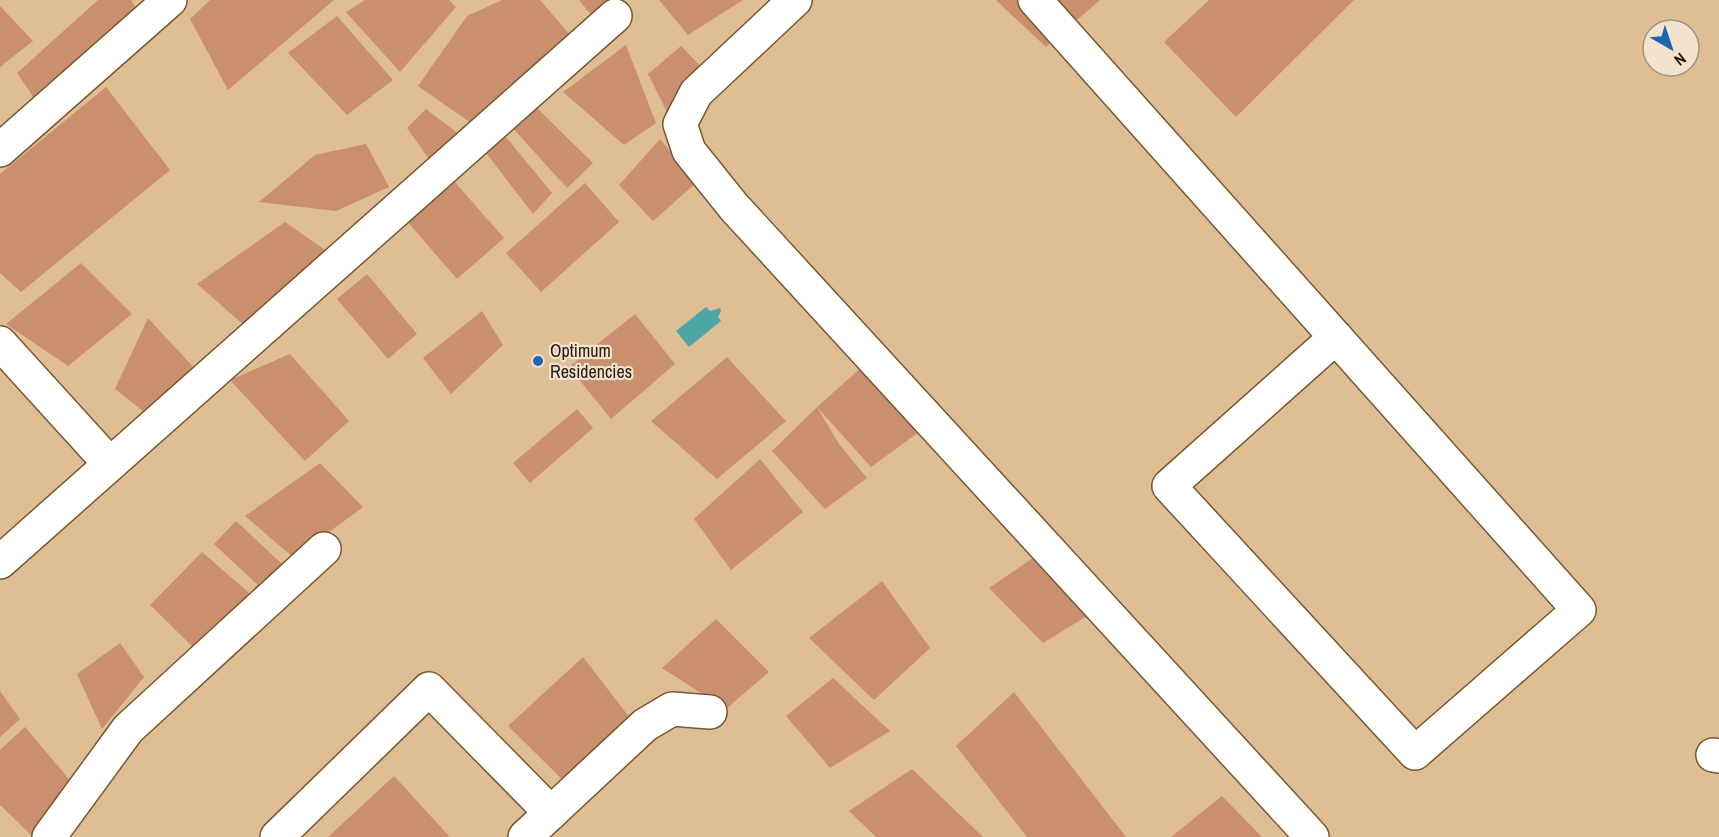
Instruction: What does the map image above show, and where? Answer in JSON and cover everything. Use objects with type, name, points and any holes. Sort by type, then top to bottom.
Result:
[{"type":"street","points":[[0,150],[170,0]]},
{"type":"street","points":[[795,0],[696,93],[680,124],[689,152],[734,207],[1312,837]]},
{"type":"street","points":[[1035,0],[1336,337],[1579,610],[1414,753],[1168,486],[1336,337]]},
{"type":"street","points":[[0,562],[615,16]]},
{"type":"street","points":[[0,343],[110,464]]},
{"type":"street","points":[[50,837],[128,729],[324,549]]},
{"type":"street","points":[[277,837],[429,689],[551,813]]},
{"type":"street","points":[[525,837],[645,726],[672,710],[711,712]]},
{"type":"water","points":[[706,307],[710,311],[720,308],[718,317],[721,321],[689,347],[676,331]]},
{"type":"building","points":[[98,0],[131,0],[138,12],[36,101],[17,73]]},
{"type":"building","points":[[210,0],[334,0],[228,90],[190,19]]},
{"type":"building","points":[[365,0],[449,0],[456,7],[400,72],[346,12]]},
{"type":"building","points":[[502,0],[540,0],[570,35],[471,123],[418,86],[467,16]]},
{"type":"building","points":[[579,0],[620,0],[592,16]]},
{"type":"building","points":[[659,0],[743,0],[688,35]]},
{"type":"building","points":[[996,0],[1100,0],[1046,47]]},
{"type":"building","points":[[1209,0],[1354,0],[1236,117],[1164,42]]},
{"type":"building","points":[[0,6],[33,41],[0,67]]},
{"type":"building","points":[[337,16],[393,80],[347,115],[288,53]]},
{"type":"building","points":[[626,45],[656,123],[624,145],[563,92]]},
{"type":"building","points":[[681,46],[703,69],[667,112],[648,74]]},
{"type":"building","points":[[106,87],[170,170],[21,292],[0,273],[0,174]]},
{"type":"building","points":[[533,104],[593,163],[567,188],[510,125]]},
{"type":"building","points":[[426,109],[460,135],[431,162],[407,128]]},
{"type":"building","points":[[501,131],[552,193],[533,214],[480,145]]},
{"type":"building","points":[[660,139],[696,183],[653,221],[619,185]]},
{"type":"building","points":[[366,144],[389,187],[336,211],[259,202],[315,155]]},
{"type":"building","points":[[453,180],[504,238],[457,279],[406,220]]},
{"type":"building","points":[[585,183],[619,222],[541,292],[506,253]]},
{"type":"building","points":[[285,222],[328,252],[245,326],[197,284]]},
{"type":"building","points":[[81,263],[132,314],[68,366],[6,324]]},
{"type":"building","points":[[367,274],[417,334],[388,359],[337,299]]},
{"type":"building","points":[[482,311],[503,345],[451,394],[423,358]]},
{"type":"building","points":[[635,314],[675,364],[611,419],[569,367]]},
{"type":"building","points":[[148,318],[195,369],[143,411],[115,389]]},
{"type":"building","points":[[290,354],[349,421],[305,461],[230,380]]},
{"type":"building","points":[[727,357],[786,421],[717,479],[651,421]]},
{"type":"building","points":[[865,364],[923,429],[871,467],[817,407]]},
{"type":"building","points":[[817,407],[839,444],[867,478],[825,509],[772,451]]},
{"type":"building","points":[[577,409],[593,428],[530,483],[513,463]]},
{"type":"building","points":[[760,459],[803,512],[731,570],[694,519]]},
{"type":"building","points":[[320,463],[363,507],[294,558],[245,516]]},
{"type":"building","points":[[236,521],[282,564],[258,585],[214,544]]},
{"type":"building","points":[[202,552],[255,598],[195,649],[150,605]]},
{"type":"building","points":[[1033,558],[1087,616],[1043,643],[989,588]]},
{"type":"building","points":[[882,581],[930,648],[874,700],[809,638]]},
{"type":"building","points":[[716,619],[769,672],[726,709],[662,668]]},
{"type":"building","points":[[120,643],[144,677],[102,729],[77,674]]},
{"type":"building","points":[[583,657],[630,718],[563,780],[508,726]]},
{"type":"building","points":[[833,678],[890,731],[830,768],[786,716]]},
{"type":"building","points":[[0,691],[20,719],[0,737]]},
{"type":"building","points":[[1014,692],[1126,837],[1027,837],[956,746]]},
{"type":"building","points":[[25,727],[74,785],[33,837],[0,805],[0,750]]},
{"type":"building","points":[[912,769],[983,837],[876,837],[849,811]]},
{"type":"building","points":[[394,776],[450,837],[328,837]]},
{"type":"building","points":[[1222,796],[1262,837],[1171,837]]},
{"type":"place","name":"Optimum Residencies","points":[[538,361]]}]
